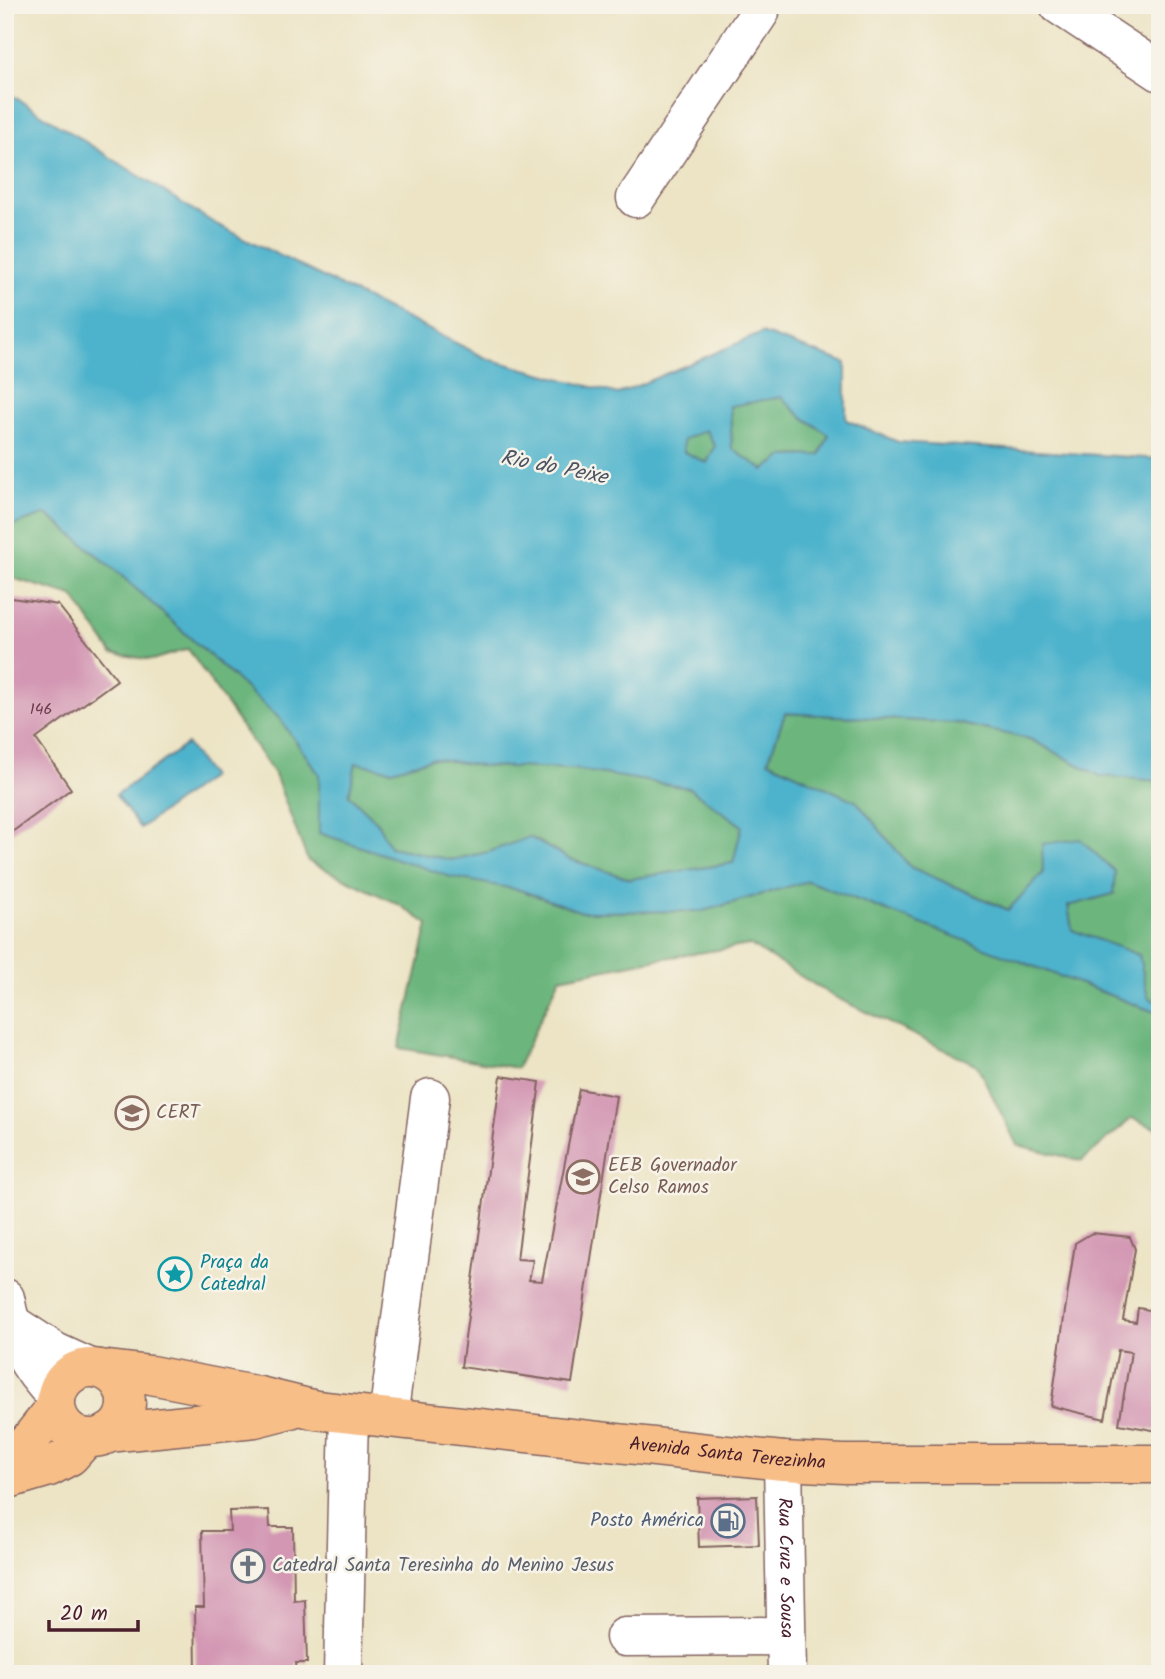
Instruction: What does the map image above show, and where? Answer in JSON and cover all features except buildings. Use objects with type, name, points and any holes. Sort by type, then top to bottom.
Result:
[{"type":"main road","name":"Avenida Santa Terezinha","points":[[94,1368],[259,1395],[297,1407],[783,1461],[844,1464],[1160,1464]]},
{"type":"main road","points":[[5,1465],[28,1442],[56,1402],[60,1386],[67,1376],[76,1370],[94,1368],[111,1374],[119,1382],[126,1404],[124,1416],[117,1426],[49,1467],[5,1480]]},
{"type":"main road","points":[[56,1402],[59,1419],[66,1428],[75,1435],[97,1436]]},
{"type":"main road","name":"Avenida Santa Terezinha","points":[[97,1436],[255,1418],[297,1407]]},
{"type":"street","points":[[636,198],[760,12],[760,5]]},
{"type":"street","points":[[1059,5],[1160,72]]},
{"type":"street","points":[[388,1418],[429,1098]]},
{"type":"street","points":[[7,1310],[55,1352],[94,1368]]},
{"type":"street","points":[[7,1310],[19,1349],[56,1402]]},
{"type":"street","points":[[343,1674],[349,1414]]},
{"type":"street","name":"Rua Cruz e Sousa","points":[[783,1461],[787,1674]]},
{"type":"street","points":[[625,1637],[786,1636]]},
{"type":"green space","points":[[781,396],[800,415],[829,435],[820,455],[784,456],[764,470],[732,449],[730,405]]},
{"type":"green space","points":[[706,430],[715,446],[707,463],[684,452],[683,439]]},
{"type":"green space","points":[[46,514],[113,568],[279,718],[319,774],[319,833],[520,890],[582,912],[703,911],[808,881],[1160,1014],[1160,1130],[1132,1118],[1082,1161],[1017,1145],[977,1065],[833,996],[750,945],[560,978],[517,1068],[399,1048],[428,924],[398,904],[308,861],[275,775],[188,649],[152,660],[112,653],[73,596],[5,576],[5,528]]},
{"type":"green space","points":[[785,713],[957,723],[1030,739],[1100,776],[1160,781],[1160,1004],[1148,998],[1139,955],[1072,931],[1068,906],[1113,894],[1043,873],[1009,910],[910,867],[857,802],[768,761]]},
{"type":"green space","points":[[433,758],[481,766],[573,768],[689,788],[742,826],[733,863],[630,879],[569,859],[530,837],[489,852],[451,860],[390,847],[376,821],[349,795],[356,762],[392,770]]},
{"type":"water","name":"Rio do Peixe","points":[[5,91],[214,223],[488,359],[618,394],[762,333],[846,363],[846,420],[898,442],[1160,459],[1160,781],[1100,776],[1030,739],[957,723],[785,713],[768,761],[857,802],[910,867],[1008,910],[1043,873],[1042,844],[1080,839],[1115,872],[1113,894],[1068,906],[1072,930],[1139,955],[1148,997],[1160,1004],[1160,1014],[808,881],[703,911],[582,912],[520,890],[451,877],[319,833],[319,774],[279,718],[113,568],[47,514],[5,528]],"holes":[[[781,397],[800,415],[829,435],[820,455],[784,456],[764,470],[732,449],[730,406]],[[706,430],[715,446],[707,463],[684,452],[683,440]],[[433,758],[481,766],[573,769],[689,788],[742,826],[733,863],[630,879],[569,859],[529,837],[489,852],[451,860],[390,847],[376,821],[349,795],[356,763],[392,770]]]},
{"type":"water","points":[[187,744],[211,777],[140,828],[116,795]]},
{"type":"place","name":"CERT","points":[[132,1113]]},
{"type":"place","name":"EEB Governador Celso Ramos","points":[[583,1177]]},
{"type":"place","name":"Praça da Catedral","points":[[175,1274]]},
{"type":"place","name":"Posto América","points":[[728,1521]]},
{"type":"place","name":"Catedral Santa Teresinha do Menino Jesus","points":[[248,1566]]}]
